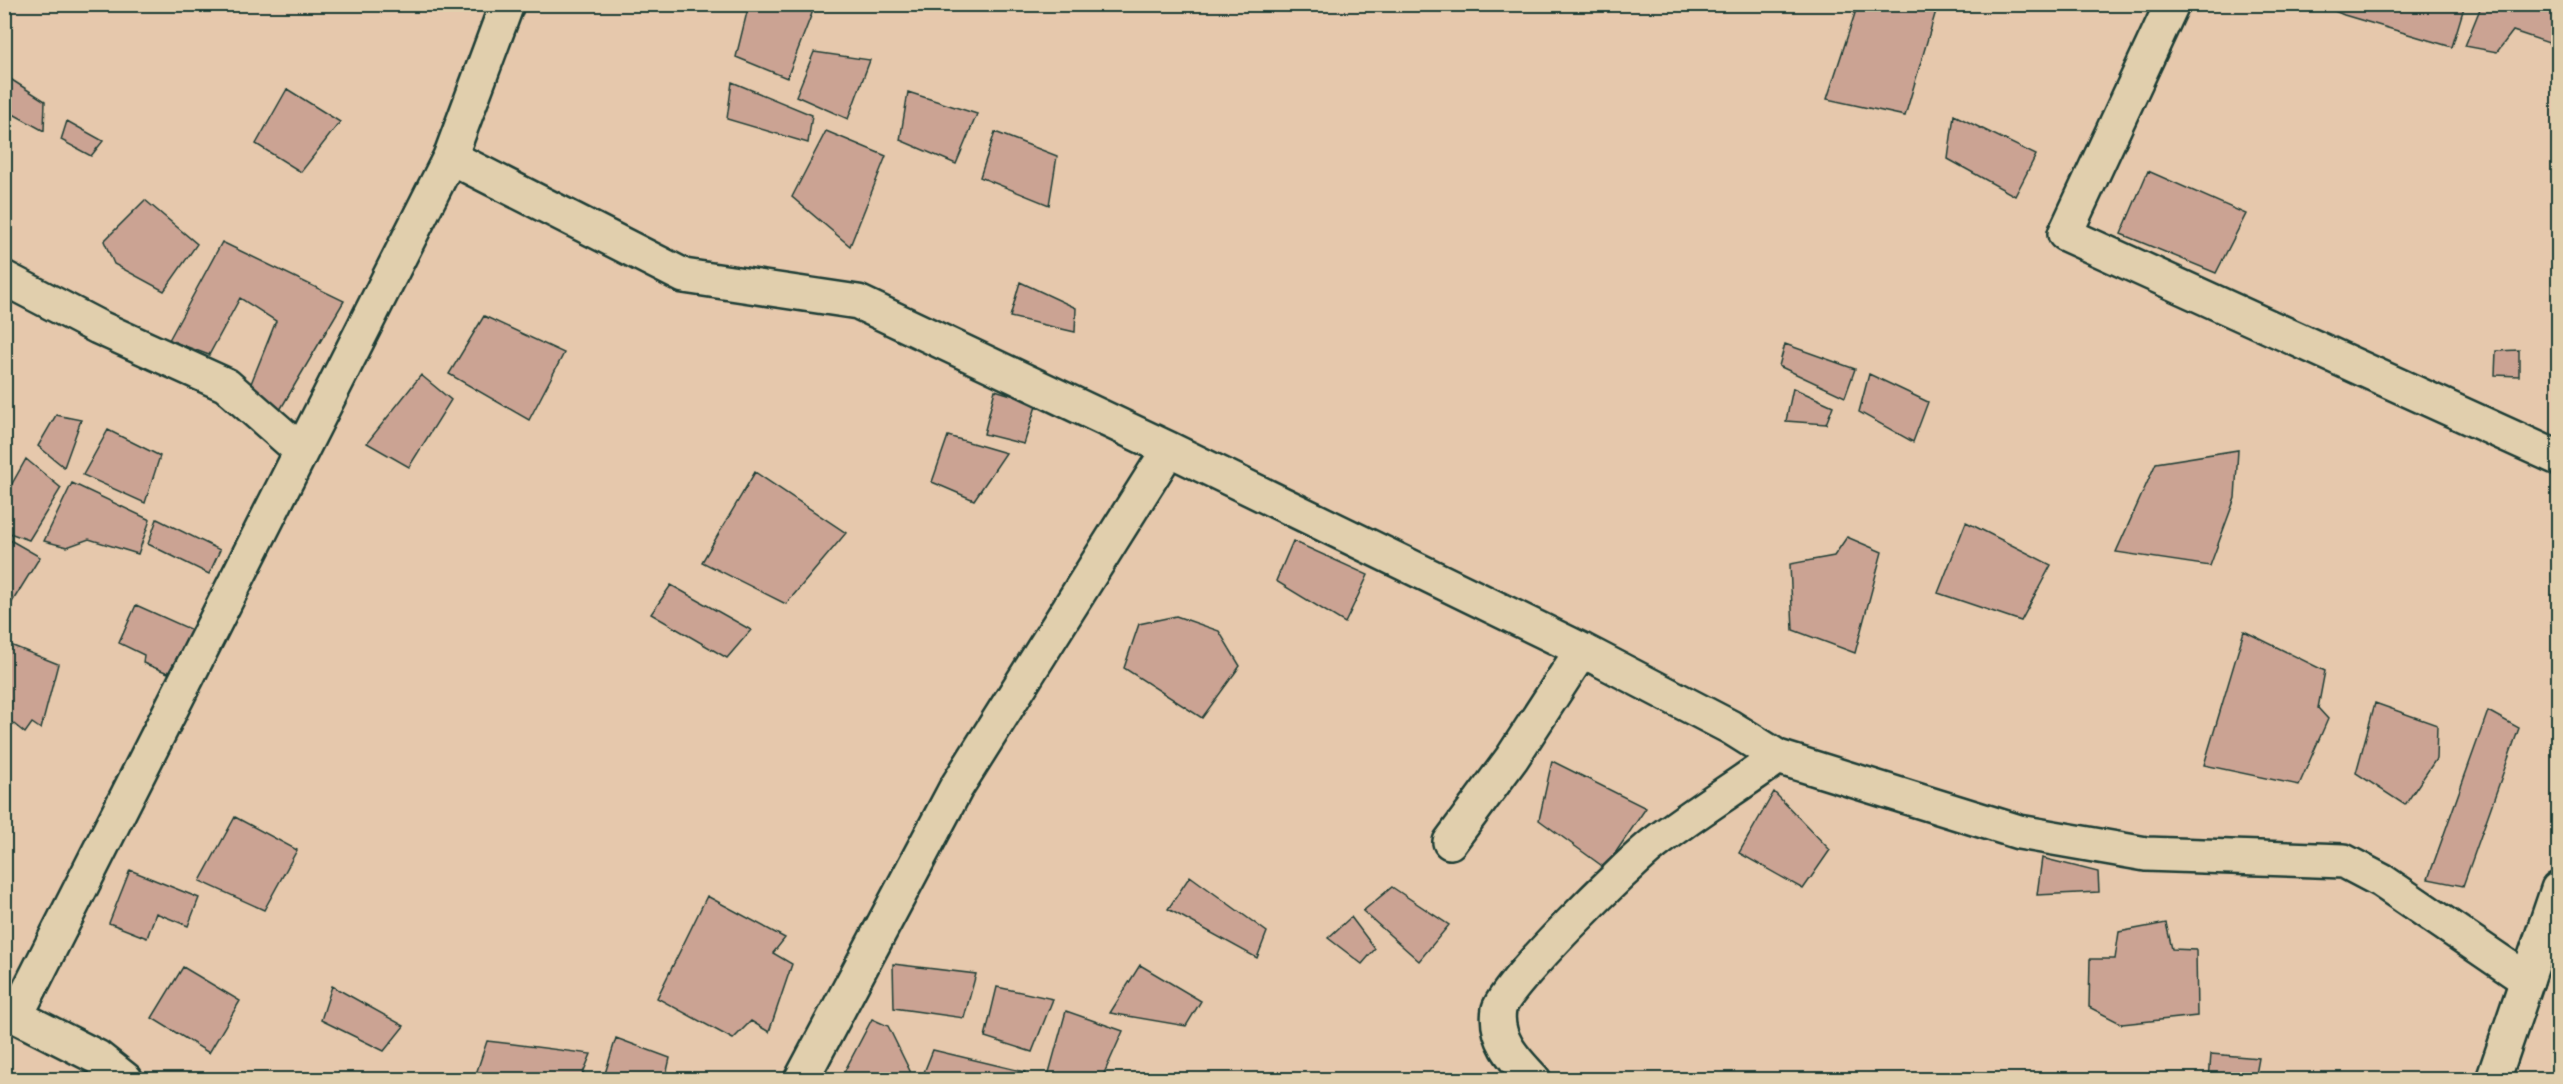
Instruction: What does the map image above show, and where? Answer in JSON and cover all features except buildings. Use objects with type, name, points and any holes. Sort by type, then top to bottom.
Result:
[{"type":"street","points":[[126,1080],[97,1057],[10,1013],[301,451],[450,157],[507,4]]},
{"type":"street","points":[[2172,4],[2065,234],[2559,459]]},
{"type":"street","points":[[450,157],[684,276],[858,303],[1168,449],[1582,650],[1730,728],[1778,757],[2019,832],[2146,854],[2344,861],[2382,881],[2527,980]]},
{"type":"street","points":[[4,278],[99,327],[226,385],[301,451]]},
{"type":"street","points":[[801,1080],[956,788],[1168,449]]},
{"type":"street","points":[[1450,842],[1512,758],[1582,650]]},
{"type":"street","points":[[1534,1080],[1512,1058],[1503,1040],[1499,1025],[1499,1008],[1503,998],[1528,968],[1654,844],[1778,757]]},
{"type":"street","points":[[2493,1080],[2559,889]]}]
